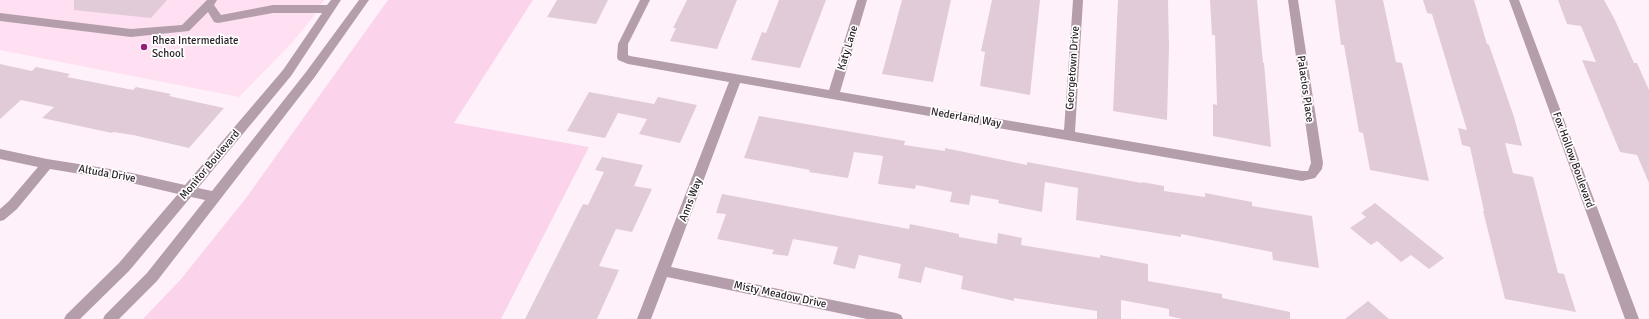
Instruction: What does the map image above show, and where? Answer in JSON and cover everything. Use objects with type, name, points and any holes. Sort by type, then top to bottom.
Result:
[{"type":"street","name":"Monitor Boulevard","points":[[110,319],[152,277],[310,75],[364,0]]},
{"type":"street","name":"Nederland Way","points":[[645,0],[623,44],[622,57],[638,62],[1302,176],[1311,175]]},
{"type":"street","name":"Katy Lane","points":[[833,96],[862,0]]},
{"type":"street","name":"Georgetown Drive","points":[[1069,136],[1078,0]]},
{"type":"street","name":"Palacios Place","points":[[1293,0],[1317,162],[1316,170],[1311,175]]},
{"type":"street","name":"Fox Hollow Boulevard","points":[[1514,0],[1632,319]]},
{"type":"street","points":[[0,17],[130,33],[185,28],[211,2],[218,19],[273,9],[333,5]]},
{"type":"street","name":"Monitor Boulevard","points":[[71,319],[124,267],[287,73],[333,5]]},
{"type":"street","name":"Anns Way","points":[[644,319],[664,271],[736,79]]},
{"type":"street","name":"Altuda Drive","points":[[0,154],[47,164],[123,176],[214,197]]},
{"type":"street","points":[[0,216],[13,205],[47,164]]},
{"type":"street","name":"Misty Meadow Drive","points":[[664,271],[896,319]]},
{"type":"shaded area","name":"Rhea Intermediate School","points":[[0,0],[324,0],[313,17],[291,44],[239,97],[0,50]]},
{"type":"shaded area","points":[[388,0],[533,0],[454,123],[589,147],[501,319],[143,319],[181,279],[246,198]]},
{"type":"building","points":[[74,0],[167,0],[151,18],[74,10]]},
{"type":"building","points":[[557,0],[608,0],[596,24],[547,17]]},
{"type":"building","points":[[687,0],[737,0],[717,49],[670,41],[676,28],[673,28]]},
{"type":"building","points":[[779,0],[826,0],[800,68],[751,60],[762,32],[766,33]]},
{"type":"building","points":[[902,0],[951,0],[933,82],[882,74]]},
{"type":"building","points":[[992,0],[1040,0],[1030,95],[980,86],[985,52],[981,51]]},
{"type":"building","points":[[1118,0],[1168,0],[1169,47],[1167,120],[1113,111]]},
{"type":"building","points":[[1210,0],[1257,0],[1271,147],[1213,136],[1213,104],[1217,105],[1215,35],[1212,35]]},
{"type":"building","points":[[1335,0],[1383,0],[1396,62],[1402,63],[1429,181],[1370,170],[1363,133],[1359,132],[1344,45],[1341,45]]},
{"type":"building","points":[[1423,0],[1474,0],[1487,44],[1489,45],[1514,117],[1522,146],[1505,143],[1513,173],[1533,177],[1558,273],[1564,274],[1576,312],[1505,299],[1483,211],[1470,147],[1462,145],[1458,128],[1467,130],[1432,14],[1427,13]]},
{"type":"building","points":[[1558,0],[1604,0],[1615,20],[1634,63],[1637,63],[1649,90],[1649,183],[1637,155],[1620,152],[1582,60],[1596,62],[1581,26],[1567,24]]},
{"type":"building","points":[[0,64],[32,71],[36,67],[70,74],[67,77],[133,90],[136,87],[171,94],[169,96],[224,108],[189,148],[133,135],[112,133],[42,118],[54,107],[21,100],[0,119]]},
{"type":"building","points":[[589,92],[654,104],[658,97],[697,105],[680,143],[639,134],[647,119],[618,113],[605,138],[567,131]]},
{"type":"building","points":[[759,116],[905,141],[904,145],[945,151],[945,148],[1027,165],[1027,162],[1164,186],[1164,191],[1205,197],[1205,193],[1252,202],[1252,206],[1312,216],[1319,268],[1273,260],[1272,252],[1181,234],[1181,237],[1076,220],[1078,188],[1045,182],[1042,212],[998,203],[999,200],[971,195],[969,205],[950,202],[952,192],[916,185],[915,189],[878,184],[883,156],[854,152],[848,178],[809,172],[810,170],[744,158]]},
{"type":"building","points":[[602,157],[643,165],[634,186],[652,189],[632,232],[616,229],[599,266],[619,270],[597,319],[525,319],[583,204],[588,205],[604,172],[595,170]]},
{"type":"building","points":[[722,194],[909,229],[910,224],[959,234],[959,237],[997,244],[998,233],[1022,238],[1021,245],[1100,258],[1100,255],[1148,264],[1148,281],[1222,294],[1222,298],[1290,312],[1290,319],[1182,319],[1169,316],[1169,309],[1121,300],[1121,319],[1097,319],[1097,311],[1014,298],[1014,301],[961,289],[963,276],[925,267],[921,283],[898,278],[901,264],[859,255],[855,269],[833,264],[838,247],[793,239],[788,256],[772,254],[774,250],[717,239],[726,214],[716,213]]},
{"type":"building","points":[[1375,203],[1444,258],[1429,269],[1411,255],[1401,262],[1377,241],[1371,245],[1350,228],[1366,217],[1361,213]]},
{"type":"building","points":[[1368,301],[1389,319],[1345,319]]},
{"type":"place","name":"Rhea Intermediate School","points":[[144,47]]}]
